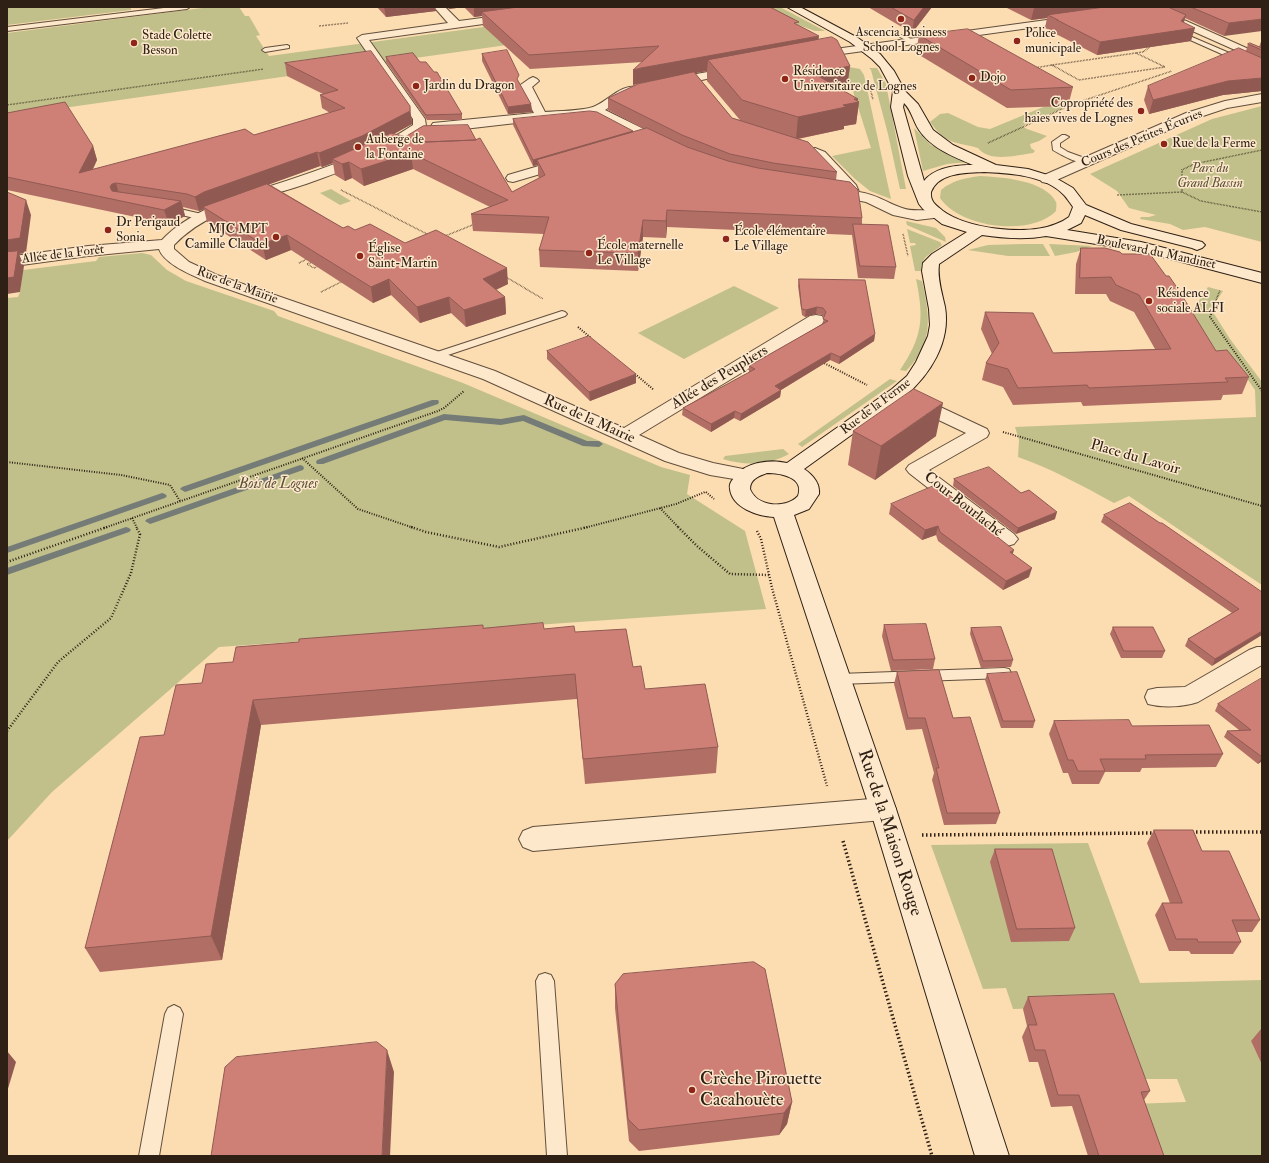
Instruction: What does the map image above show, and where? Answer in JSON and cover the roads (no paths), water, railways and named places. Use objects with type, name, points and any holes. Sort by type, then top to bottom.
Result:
[{"type":"street","points":[[440,7],[456,25]]},
{"type":"street","points":[[792,7],[863,47],[884,64],[899,91],[914,108],[921,124],[929,134],[942,144],[975,161],[998,169]]},
{"type":"street","points":[[1146,9],[1165,7]]},
{"type":"street","points":[[1146,9],[1195,28],[1262,59]]},
{"type":"street","points":[[420,126],[419,119],[362,38],[524,15]]},
{"type":"street","points":[[805,57],[906,39],[1085,18]]},
{"type":"street","points":[[166,244],[172,236],[203,217],[317,176],[392,144],[420,126],[464,125],[596,110],[615,98],[653,86],[744,68]]},
{"type":"street","points":[[698,77],[706,89]]},
{"type":"street","points":[[533,81],[525,86],[542,117]]},
{"type":"street","points":[[899,91],[897,107],[915,176],[924,198],[931,209],[937,214],[951,222],[979,231],[1008,235],[1036,234],[1049,232],[1069,225],[1079,214],[1080,208],[1078,202],[1070,193],[1047,179],[1024,172],[998,169],[965,169],[938,176],[926,186],[923,192],[924,198]]},
{"type":"street","name":"Cours des Petites Écuries","points":[[1047,179],[1190,116],[1225,105],[1262,98]]},
{"type":"street","points":[[596,110],[675,150]]},
{"type":"street","points":[[634,141],[649,137]]},
{"type":"street","points":[[806,149],[820,155],[851,188],[852,194]]},
{"type":"street","points":[[513,178],[581,157]]},
{"type":"street","points":[[814,188],[870,198],[904,213],[918,216],[937,214]]},
{"type":"street","name":"Boulevard du Mandinet","points":[[1080,208],[1126,227],[1211,249]]},
{"type":"street","name":"Rue de la Ferme","points":[[790,470],[898,393],[913,380],[926,362],[936,336],[938,325],[930,271],[932,263],[937,257],[979,231]]},
{"type":"street","name":"Boulevard du Mandinet","points":[[1049,232],[1141,248],[1262,278]]},
{"type":"street","name":"Allée de la Forêt","points":[[7,262],[88,251],[166,244]]},
{"type":"street","name":"Rue de la Mairie","points":[[166,244],[167,251],[184,265],[211,278],[489,375],[672,457],[710,469],[746,475]]},
{"type":"street","name":"Allée des Peupliers","points":[[624,436],[816,320]]},
{"type":"street","name":"Cour Bourlaché","points":[[898,393],[980,433],[916,469],[1007,539]]},
{"type":"street","points":[[766,467],[778,467],[790,470],[806,480],[810,486],[810,493],[802,505],[782,511],[770,510],[758,507],[742,496],[740,488],[741,481],[746,475],[754,470],[766,467]]},
{"type":"street","name":"Rue de la Maison Rouge","points":[[782,511],[883,809],[992,1156]]},
{"type":"street","points":[[1157,697],[1189,696],[1257,656],[1262,656]]},
{"type":"street","points":[[533,839],[883,809]]},
{"type":"lane","points":[[7,29],[187,7]]},
{"type":"lane","points":[[1195,28],[1185,30],[1182,34],[1262,70]]},
{"type":"lane","points":[[265,50],[287,47]]},
{"type":"lane","points":[[1065,137],[1056,142],[1056,148],[1065,154],[1087,162]]},
{"type":"lane","points":[[392,144],[406,148]]},
{"type":"lane","points":[[155,208],[203,217]]},
{"type":"lane","points":[[435,356],[562,314]]},
{"type":"lane","points":[[839,680],[1012,673]]},
{"type":"lane","points":[[545,981],[557,1156]]},
{"type":"lane","points":[[150,1156],[174,1014]]},
{"type":"waterway","points":[[185,489],[435,402]]},
{"type":"waterway","points":[[320,462],[444,417],[501,422],[524,418],[586,444],[599,444]]},
{"type":"waterway","points":[[150,521],[300,468]]},
{"type":"waterway","points":[[7,550],[162,496]]},
{"type":"waterway","points":[[7,572],[126,530]]},
{"type":"place","name":"Ascencia Business School Lognes","points":[[901,19]]},
{"type":"place","name":"Police municipale","points":[[1017,41]]},
{"type":"place","name":"Stade Colette Besson","points":[[134,43]]},
{"type":"place","name":"Dojo","points":[[972,78]]},
{"type":"place","name":"Résidence Universitaire de Lognes","points":[[785,79]]},
{"type":"place","name":"Jardin du Dragon","points":[[416,86]]},
{"type":"place","name":"Copropriété des haies vives de Lognes","points":[[1141,111]]},
{"type":"place","name":"Rue de la Ferme","points":[[1164,144]]},
{"type":"place","name":"Auberge de la Fontaine","points":[[358,147]]},
{"type":"place","name":"Dr Perigaud Sonia","points":[[108,230]]},
{"type":"place","name":"MJC MPT Camille Claudel","points":[[276,237]]},
{"type":"place","name":"École élémentaire Le Village","points":[[726,239]]},
{"type":"place","name":"École maternelle Le Village","points":[[589,253]]},
{"type":"place","name":"Église Saint-Martin","points":[[360,256]]},
{"type":"place","name":"Résidence sociale ALFI","points":[[1149,301]]},
{"type":"place","name":"Crèche Pirouette Cacahouète","points":[[692,1090]]},
{"type":"park label","name":"Parc du Grand Bassin","points":[[1210,176]]},
{"type":"park label","name":"Bois de Lognes","points":[[278,485]]}]
